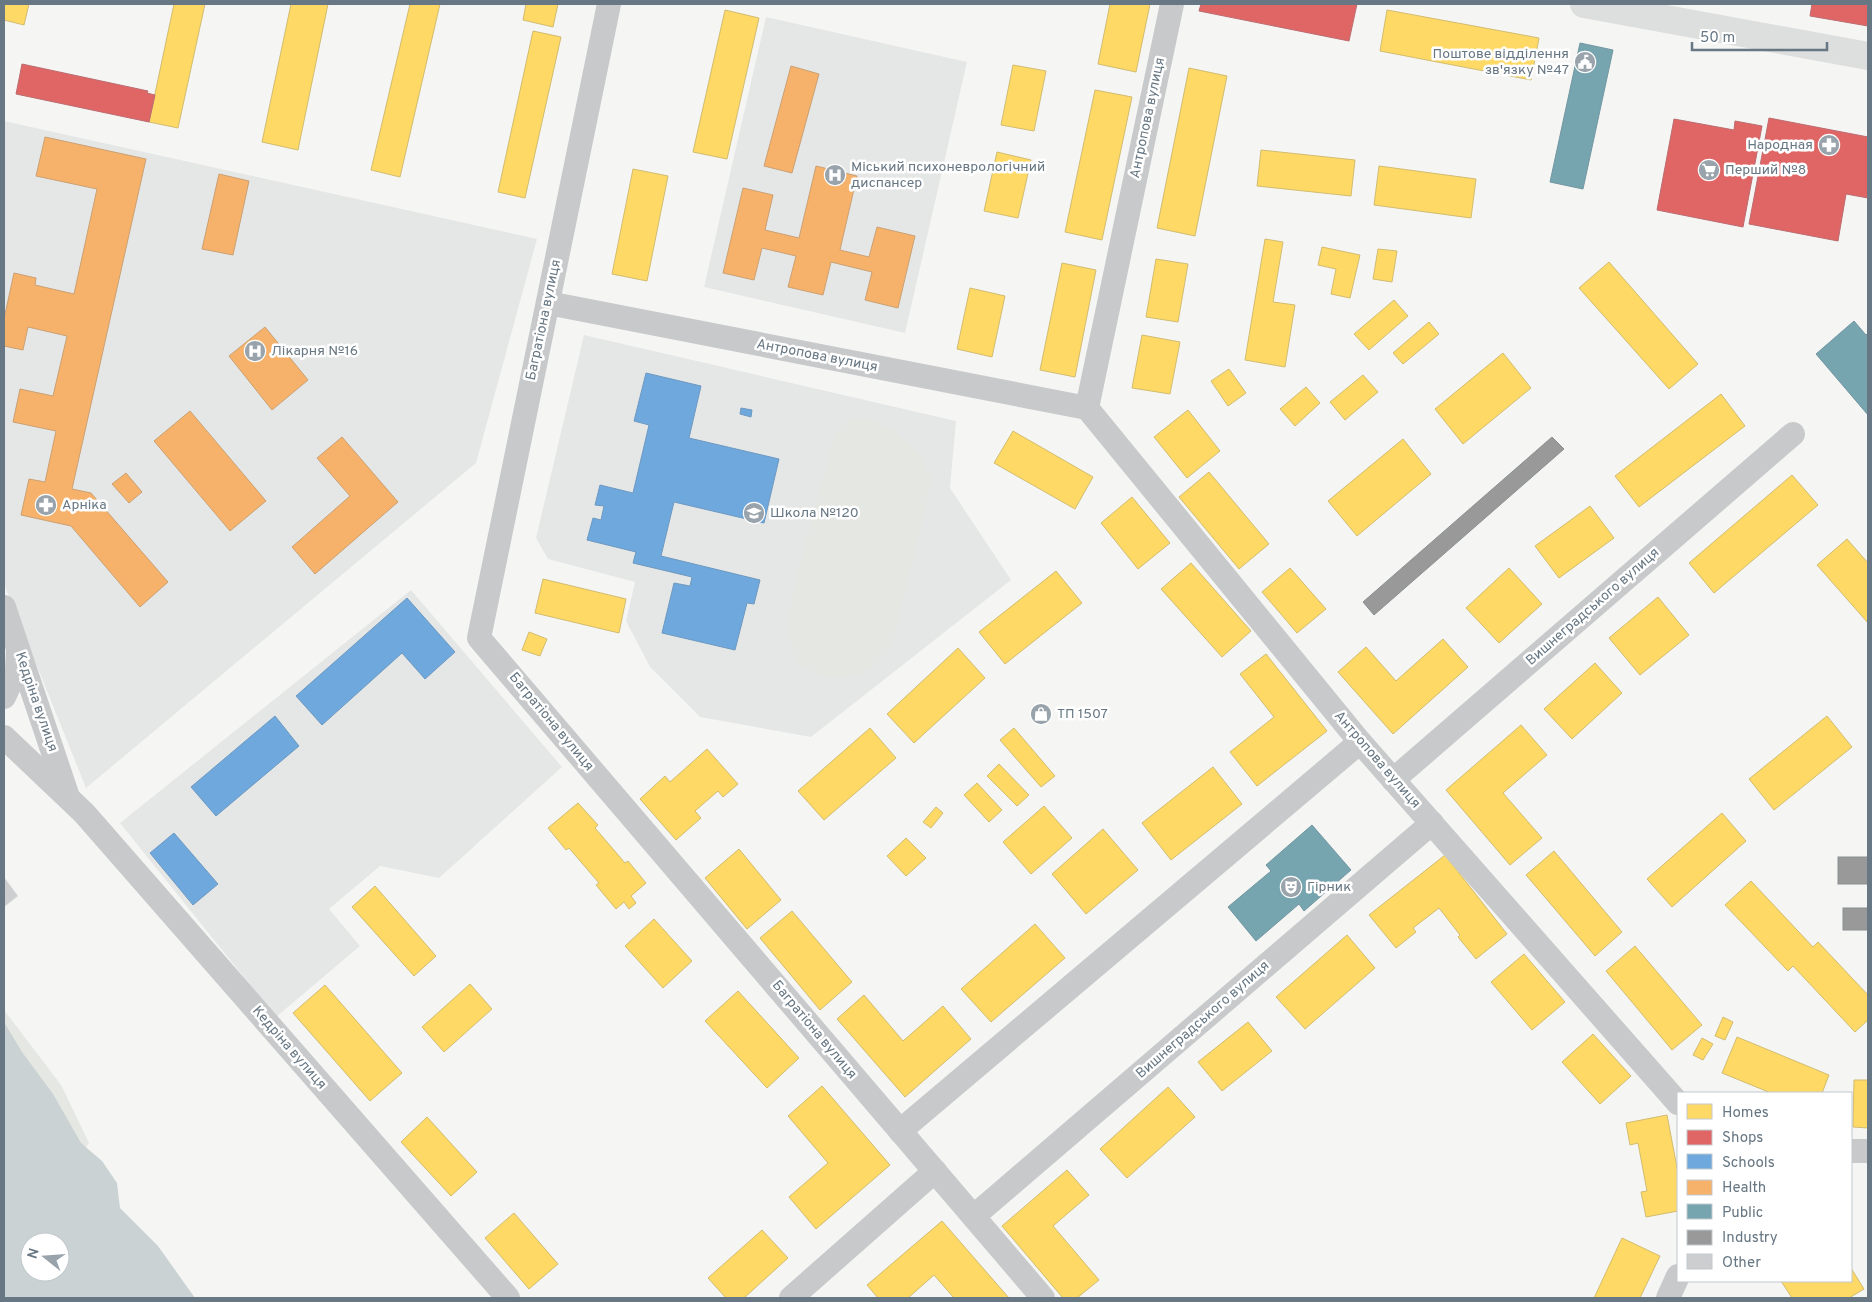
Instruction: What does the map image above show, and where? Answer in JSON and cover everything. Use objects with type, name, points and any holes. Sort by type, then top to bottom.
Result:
[{"type":"main road","points":[[1584,4],[1868,56]]},
{"type":"street","name":"Багратіона вулиця","points":[[610,4],[479,638],[1043,1298]]},
{"type":"street","name":"Антропова вулиця","points":[[1087,408],[1172,4]]},
{"type":"street","name":"Антропова вулиця","points":[[548,303],[1087,408],[1360,742],[1677,1102]]},
{"type":"street","name":"Вишнеградського вулиця","points":[[1393,780],[1793,434]]},
{"type":"street","name":"Кедріна вулиця","points":[[4,607],[69,798]]},
{"type":"street","points":[[4,697],[16,669],[18,648]]},
{"type":"street","name":"Кедріна вулиця","points":[[4,737],[69,798],[97,828],[508,1298]]},
{"type":"street","points":[[900,1131],[1360,742]]},
{"type":"street","name":"Вишнеградського вулиця","points":[[974,1216],[1432,823]]},
{"type":"street","points":[[1852,1151],[1868,1150]]},
{"type":"street","points":[[791,1298],[935,1171]]},
{"type":"street","points":[[1668,1298],[1677,1278]]},
{"type":"shaded area","name":"Міський психоневрологічний диспансер","points":[[766,17],[967,62],[905,333],[704,287]]},
{"type":"shaded area","name":"Лікарня №16","points":[[4,121],[537,239],[476,463],[86,788],[4,584]]},
{"type":"shaded area","name":"Школа №120","points":[[584,335],[956,421],[950,488],[1011,580],[811,737],[700,717],[650,667],[626,621],[635,582],[548,559],[536,538]]},
{"type":"shaded area","points":[[858,417],[882,424],[905,440],[923,461],[929,473],[931,484],[894,640],[885,655],[867,671],[842,678],[834,678],[810,671],[798,660],[791,646],[789,619],[796,578],[834,435],[844,423]]},
{"type":"shaded area","points":[[411,590],[562,767],[439,878],[380,866],[329,909],[360,946],[276,1017],[120,823]]},
{"type":"shaded area","points":[[4,1010],[61,1085],[89,1143],[77,1160],[4,1154]]},
{"type":"shaded area","points":[[4,1022],[22,1052],[53,1094],[81,1143],[102,1161],[117,1183],[120,1208],[158,1246],[195,1298],[4,1298]]},
{"type":"building: Homes","points":[[4,4],[29,4],[24,25],[4,20]]},
{"type":"building: Homes","points":[[174,4],[205,4],[178,128],[149,122]]},
{"type":"building: Homes","points":[[291,4],[328,4],[298,150],[262,142]]},
{"type":"building: Homes","points":[[410,4],[440,4],[400,177],[371,170]]},
{"type":"building: Homes","points":[[526,4],[558,4],[553,27],[523,20]]},
{"type":"building: Homes","points":[[1110,4],[1150,4],[1136,72],[1098,64]]},
{"type":"building: Homes","points":[[725,10],[759,18],[727,159],[693,152]]},
{"type":"building: Homes","points":[[1387,10],[1539,38],[1531,80],[1380,51]]},
{"type":"building: Homes","points":[[533,31],[561,37],[525,198],[498,192]]},
{"type":"building: Homes","points":[[1013,65],[1046,71],[1034,131],[1001,125]]},
{"type":"building: Homes","points":[[1189,68],[1227,76],[1195,236],[1157,228]]},
{"type":"building: Homes","points":[[1095,90],[1132,97],[1102,240],[1065,232]]},
{"type":"building: Homes","points":[[1261,150],[1355,160],[1351,196],[1257,186]]},
{"type":"building: Homes","points":[[997,152],[1031,160],[1018,218],[984,211]]},
{"type":"building: Homes","points":[[1379,166],[1476,179],[1471,218],[1374,205]]},
{"type":"building: Homes","points":[[633,169],[668,176],[647,281],[612,274]]},
{"type":"building: Homes","points":[[1265,239],[1283,242],[1273,302],[1295,305],[1285,367],[1245,360]]},
{"type":"building: Homes","points":[[1322,247],[1360,255],[1350,298],[1331,294],[1336,269],[1318,265]]},
{"type":"building: Homes","points":[[1378,249],[1397,251],[1392,282],[1373,279]]},
{"type":"building: Homes","points":[[1156,259],[1188,264],[1178,322],[1146,317]]},
{"type":"building: Homes","points":[[1609,262],[1698,364],[1669,389],[1579,288]]},
{"type":"building: Homes","points":[[1062,263],[1096,270],[1075,377],[1040,370]]},
{"type":"building: Homes","points":[[970,288],[1005,296],[992,357],[957,349]]},
{"type":"building: Homes","points":[[1394,300],[1408,316],[1369,350],[1354,334]]},
{"type":"building: Homes","points":[[1429,322],[1439,334],[1403,364],[1393,353]]},
{"type":"building: Homes","points":[[1142,335],[1180,342],[1170,394],[1132,388]]},
{"type":"building: Homes","points":[[1503,353],[1531,388],[1463,444],[1435,409]]},
{"type":"building: Homes","points":[[1229,369],[1246,393],[1228,406],[1211,381]]},
{"type":"building: Homes","points":[[1363,375],[1378,392],[1345,420],[1330,402]]},
{"type":"building: Homes","points":[[1306,387],[1320,403],[1295,426],[1280,409]]},
{"type":"building: Homes","points":[[1721,394],[1745,426],[1639,507],[1615,476]]},
{"type":"building: Homes","points":[[1188,410],[1220,451],[1187,478],[1154,437]]},
{"type":"building: Homes","points":[[1013,431],[1093,477],[1075,509],[994,463]]},
{"type":"building: Homes","points":[[1403,439],[1431,474],[1357,536],[1328,501]]},
{"type":"building: Homes","points":[[1209,472],[1269,544],[1239,569],[1179,497]]},
{"type":"building: Homes","points":[[1792,475],[1818,505],[1714,593],[1689,563]]},
{"type":"building: Homes","points":[[1132,497],[1170,543],[1138,569],[1101,523]]},
{"type":"building: Homes","points":[[1590,506],[1614,538],[1559,578],[1535,546]]},
{"type":"building: Homes","points":[[1847,539],[1868,563],[1868,623],[1817,565]]},
{"type":"building: Homes","points":[[1191,563],[1251,631],[1222,657],[1161,589]]},
{"type":"building: Homes","points":[[1290,568],[1326,609],[1297,633],[1262,592]]},
{"type":"building: Homes","points":[[1509,568],[1542,604],[1499,643],[1466,608]]},
{"type":"building: Homes","points":[[1056,571],[1082,603],[1005,664],[979,632]]},
{"type":"building: Homes","points":[[543,579],[626,599],[619,633],[535,613]]},
{"type":"building: Homes","points":[[1658,597],[1689,635],[1640,675],[1609,638]]},
{"type":"building: Homes","points":[[529,632],[547,639],[540,656],[522,650]]},
{"type":"building: Homes","points":[[1443,639],[1468,667],[1393,734],[1338,672],[1366,647],[1396,681]]},
{"type":"building: Homes","points":[[958,648],[985,678],[914,743],[887,714]]},
{"type":"building: Homes","points":[[1266,654],[1327,731],[1257,786],[1230,752],[1274,717],[1240,674]]},
{"type":"building: Homes","points":[[1595,663],[1622,693],[1572,739],[1544,709]]},
{"type":"building: Homes","points":[[1827,716],[1852,747],[1774,810],[1749,779]]},
{"type":"building: Homes","points":[[1521,725],[1547,755],[1503,793],[1542,838],[1510,865],[1446,790]]},
{"type":"building: Homes","points":[[870,728],[896,758],[824,820],[798,791]]},
{"type":"building: Homes","points":[[1014,728],[1055,776],[1041,787],[1000,740]]},
{"type":"building: Homes","points":[[707,749],[738,784],[723,797],[718,791],[695,811],[701,818],[676,840],[640,799],[665,776],[670,782]]},
{"type":"building: Homes","points":[[999,764],[1029,795],[1017,806],[987,776]]},
{"type":"building: Homes","points":[[1213,767],[1242,804],[1171,860],[1142,823]]},
{"type":"building: Homes","points":[[977,783],[1002,810],[989,822],[964,795]]},
{"type":"building: Homes","points":[[578,803],[598,825],[595,828],[625,863],[628,861],[646,883],[631,896],[636,903],[629,909],[624,902],[616,909],[596,885],[599,883],[569,848],[566,850],[548,828]]},
{"type":"building: Homes","points":[[1044,806],[1072,838],[1031,874],[1003,842]]},
{"type":"building: Homes","points":[[936,807],[943,813],[931,828],[923,822]]},
{"type":"building: Homes","points":[[1722,813],[1746,841],[1672,907],[1647,879]]},
{"type":"building: Homes","points":[[1103,829],[1138,870],[1086,914],[1052,874]]},
{"type":"building: Homes","points":[[906,838],[926,858],[906,876],[887,856]]},
{"type":"building: Homes","points":[[739,849],[781,900],[747,929],[705,878]]},
{"type":"building: Homes","points":[[1554,851],[1622,932],[1595,956],[1526,875]]},
{"type":"building: Homes","points":[[1445,855],[1507,934],[1476,959],[1458,937],[1460,935],[1439,908],[1413,928],[1416,932],[1396,948],[1369,915]]},
{"type":"building: Homes","points":[[1751,881],[1813,947],[1818,942],[1868,995],[1868,1020],[1855,1032],[1793,966],[1788,971],[1725,905]]},
{"type":"building: Homes","points":[[375,886],[436,956],[414,976],[352,907]]},
{"type":"building: Homes","points":[[792,911],[852,982],[820,1010],[760,938]]},
{"type":"building: Homes","points":[[654,919],[692,961],[663,988],[625,946]]},
{"type":"building: Homes","points":[[1035,924],[1065,958],[991,1022],[961,989]]},
{"type":"building: Homes","points":[[1347,935],[1375,968],[1305,1029],[1276,997]]},
{"type":"building: Homes","points":[[1635,946],[1702,1025],[1672,1050],[1606,971]]},
{"type":"building: Homes","points":[[1524,954],[1565,1002],[1532,1030],[1491,982]]},
{"type":"building: Homes","points":[[470,984],[492,1009],[444,1052],[422,1027]]},
{"type":"building: Homes","points":[[325,985],[402,1073],[370,1101],[293,1013]]},
{"type":"building: Homes","points":[[738,991],[799,1058],[767,1088],[705,1021]]},
{"type":"building: Homes","points":[[864,995],[903,1041],[943,1006],[971,1039],[905,1097],[837,1019]]},
{"type":"building: Homes","points":[[1723,1017],[1733,1022],[1725,1040],[1715,1036]]},
{"type":"building: Homes","points":[[1248,1022],[1272,1051],[1222,1091],[1198,1062]]},
{"type":"building: Homes","points":[[1593,1034],[1631,1076],[1600,1104],[1562,1062]]},
{"type":"building: Homes","points":[[1737,1037],[1829,1075],[1822,1092],[1769,1092],[1722,1073]]},
{"type":"building: Homes","points":[[1702,1038],[1713,1044],[1703,1060],[1693,1055]]},
{"type":"building: Homes","points":[[1854,1080],[1868,1080],[1868,1128],[1853,1127]]},
{"type":"building: Homes","points":[[822,1086],[890,1165],[816,1229],[789,1197],[828,1163],[788,1116]]},
{"type":"building: Homes","points":[[1168,1087],[1195,1117],[1127,1178],[1100,1149]]},
{"type":"building: Homes","points":[[1667,1115],[1677,1168],[1677,1211],[1646,1217],[1641,1192],[1647,1191],[1638,1143],[1630,1145],[1626,1123]]},
{"type":"building: Homes","points":[[427,1117],[477,1172],[451,1196],[401,1142]]},
{"type":"building: Homes","points":[[1067,1170],[1089,1195],[1053,1226],[1099,1280],[1077,1298],[1063,1298],[1002,1226]]},
{"type":"building: Homes","points":[[514,1213],[558,1264],[529,1289],[485,1238]]},
{"type":"building: Homes","points":[[942,1221],[1009,1298],[954,1298],[934,1275],[908,1298],[878,1298],[867,1285]]},
{"type":"building: Homes","points":[[762,1230],[788,1258],[744,1298],[726,1298],[708,1278]]},
{"type":"building: Homes","points":[[1622,1238],[1660,1256],[1640,1298],[1594,1298]]},
{"type":"building: Homes","points":[[1852,1270],[1864,1289],[1849,1298],[1792,1298],[1782,1282],[1852,1282]]},
{"type":"building: Shops","points":[[1201,4],[1357,4],[1349,41],[1199,11]]},
{"type":"building: Shops","points":[[1812,4],[1868,4],[1868,26],[1810,16]]},
{"type":"building: Shops","points":[[22,64],[148,91],[147,93],[155,95],[149,122],[16,94]]},
{"type":"building: Shops","points":[[1769,118],[1868,137],[1868,198],[1846,194],[1838,241],[1749,224]]},
{"type":"building: Shops","name":"Перший №8","points":[[1674,119],[1734,130],[1735,121],[1762,126],[1743,227],[1657,210]]},
{"type":"building: Schools","points":[[646,373],[701,386],[689,438],[779,459],[764,523],[674,502],[661,556],[760,580],[754,604],[747,603],[735,650],[662,633],[674,583],[690,586],[692,577],[633,563],[636,552],[587,540],[593,518],[601,520],[604,506],[595,505],[600,485],[633,493],[649,425],[634,421]]},
{"type":"building: Schools","points":[[741,408],[752,410],[751,417],[740,414]]},
{"type":"building: Schools","points":[[407,598],[455,652],[425,679],[402,653],[322,725],[296,696]]},
{"type":"building: Schools","points":[[275,716],[299,746],[216,816],[191,787]]},
{"type":"building: Schools","points":[[174,833],[218,884],[193,905],[150,853]]},
{"type":"building: Health","points":[[791,66],[819,74],[792,173],[764,166]]},
{"type":"building: Health","points":[[45,137],[146,159],[72,489],[91,493],[168,582],[140,607],[71,526],[21,515],[29,479],[45,482],[56,431],[13,422],[20,389],[53,396],[67,336],[28,327],[23,350],[4,346],[4,319],[14,273],[36,278],[35,285],[74,294],[97,189],[36,176]]},
{"type":"building: Health","points":[[816,166],[857,176],[840,250],[869,257],[877,227],[915,236],[898,308],[865,300],[872,272],[831,262],[823,295],[788,287],[796,256],[762,248],[754,280],[723,273],[743,188],[773,195],[765,230],[799,238]]},
{"type":"building: Health","points":[[219,174],[249,181],[233,255],[202,249]]},
{"type":"building: Health","points":[[265,327],[308,380],[272,410],[229,356]]},
{"type":"building: Health","points":[[190,411],[266,501],[230,531],[154,441]]},
{"type":"building: Health","points":[[342,437],[398,502],[315,574],[292,547],[350,496],[317,458]]},
{"type":"building: Health","points":[[126,473],[142,492],[129,503],[112,484]]},
{"type":"building: Public","points":[[1580,43],[1613,50],[1583,189],[1550,182]]},
{"type":"building: Public","points":[[1854,321],[1866,335],[1868,333],[1868,415],[1816,354]]},
{"type":"building: Public","name":"Гірник","points":[[1312,825],[1351,870],[1304,911],[1299,904],[1256,941],[1228,907],[1271,871],[1266,865]]},
{"type":"building: Industry","points":[[1552,437],[1564,449],[1374,615],[1363,602]]},
{"type":"building: Industry","points":[[1838,857],[1868,857],[1868,884],[1838,884]]},
{"type":"building: Industry","points":[[1843,908],[1868,908],[1868,930],[1843,930]]},
{"type":"building: Other","points":[[4,877],[18,896],[4,907]]},
{"type":"place","name":"Поштове відділення зв'язку №47","points":[[1585,62]]},
{"type":"place","name":"Народная","points":[[1829,145]]},
{"type":"place","name":"Перший №8","points":[[1709,170]]},
{"type":"place","name":"Міський психоневрологічний диспансер","points":[[835,175]]},
{"type":"place","name":"Лікарня №16","points":[[255,351]]},
{"type":"place","name":"Арніка","points":[[46,505]]},
{"type":"place","name":"Школа №120","points":[[754,513]]},
{"type":"place","name":"ТП 1507","points":[[1041,714]]},
{"type":"place","name":"Гірник","points":[[1291,887]]}]
